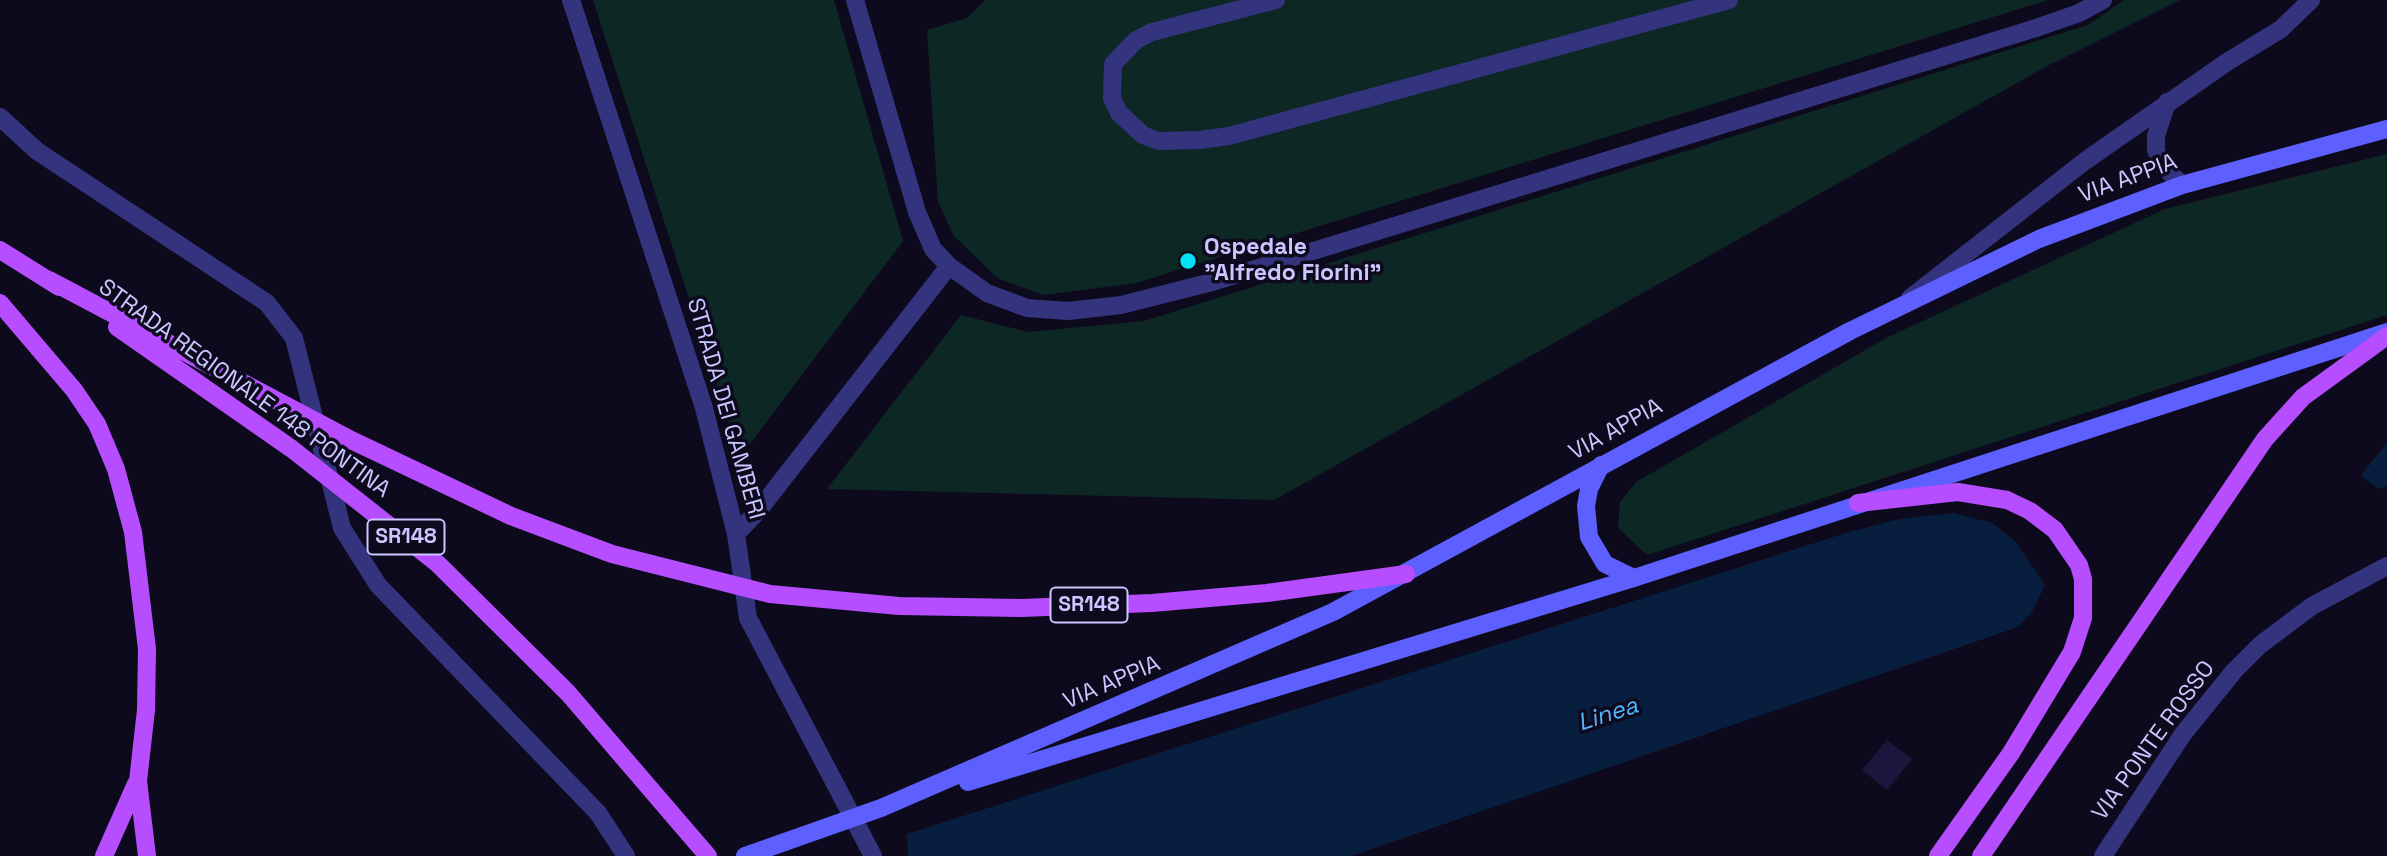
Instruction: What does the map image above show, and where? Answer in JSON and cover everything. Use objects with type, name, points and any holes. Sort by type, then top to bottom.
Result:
[{"type":"main road","name":"VIA APPIA","points":[[745,856],[881,808],[1333,612],[1902,304],[2063,229],[2182,185],[2387,129]]},
{"type":"main road","name":"STRADA REGIONALE 148 PONTINA","points":[[0,250],[49,280],[292,449],[420,548],[490,612],[568,693],[708,856]]},
{"type":"main road","name":"SR148","points":[[49,280],[351,440],[511,516],[612,554],[770,594],[899,606],[1021,608],[1152,603],[1267,593],[1406,574]]},
{"type":"main road","points":[[0,303],[74,390],[97,424],[116,469],[133,531],[147,649],[146,710],[138,781],[148,856]]},
{"type":"main road","name":"VIA APPIA","points":[[881,808],[1633,578],[2387,334]]},
{"type":"main road","points":[[1981,856],[2264,439],[2289,410],[2331,376],[2367,354],[2387,334]]},
{"type":"main road","points":[[1601,465],[1589,489],[1589,537],[1605,564],[1633,578]]},
{"type":"main road","points":[[1858,503],[1958,492],[2007,500],[2048,524],[2080,565],[2085,601],[2080,634],[2061,671],[2011,753],[1938,856]]},
{"type":"main road","points":[[104,856],[138,781]]},
{"type":"street","name":"STRADA DEI GAMBERI","points":[[571,0],[704,408],[736,534],[744,604],[754,632],[873,856]]},
{"type":"street","points":[[855,0],[917,212],[933,249],[949,266],[987,293],[1027,308],[1068,311],[1150,299],[1229,277],[2036,28],[2079,13],[2103,0]]},
{"type":"street","points":[[1276,0],[1152,32],[1136,40],[1113,64],[1112,98],[1119,113],[1143,135],[1158,141],[1189,141],[1229,136],[1729,0]]},
{"type":"street","points":[[1902,304],[2085,161],[2167,102],[2274,33],[2311,0]]},
{"type":"street","points":[[2167,102],[2156,136],[2156,150],[2161,164],[2182,185]]},
{"type":"street","points":[[0,117],[37,151],[267,303],[294,338],[342,528],[378,585],[598,813],[626,856]]},
{"type":"street","points":[[736,534],[758,511],[949,266]]},
{"type":"street","name":"VIA PONTE ROSSO","points":[[2103,856],[2183,734],[2240,664],[2312,606],[2387,566]]},
{"type":"green space","points":[[593,0],[834,0],[903,241],[740,457]]},
{"type":"green space","points":[[985,0],[2048,0],[1136,283],[1043,295],[997,278],[954,236],[938,202],[927,30],[967,18]]},
{"type":"green space","points":[[2124,0],[2180,0],[2047,66],[1274,500],[827,489],[961,315],[1028,332],[1144,321],[2088,25]]},
{"type":"green space","points":[[2387,154],[2387,315],[1647,555],[1618,528],[1620,502],[1636,482],[1888,337],[2165,209]]},
{"type":"water","points":[[2387,443],[2387,486],[2378,489],[2361,475]]},
{"type":"water","name":"Linea","points":[[1954,513],[1992,523],[2015,541],[2045,585],[2032,612],[2018,627],[1351,856],[908,856],[907,834],[1849,532],[1900,519]]},
{"type":"building","points":[[1887,740],[1912,759],[1887,790],[1862,770]]},
{"type":"place","name":"Ospedale \"Alfredo Fiorini\"","points":[[1188,261]]}]
